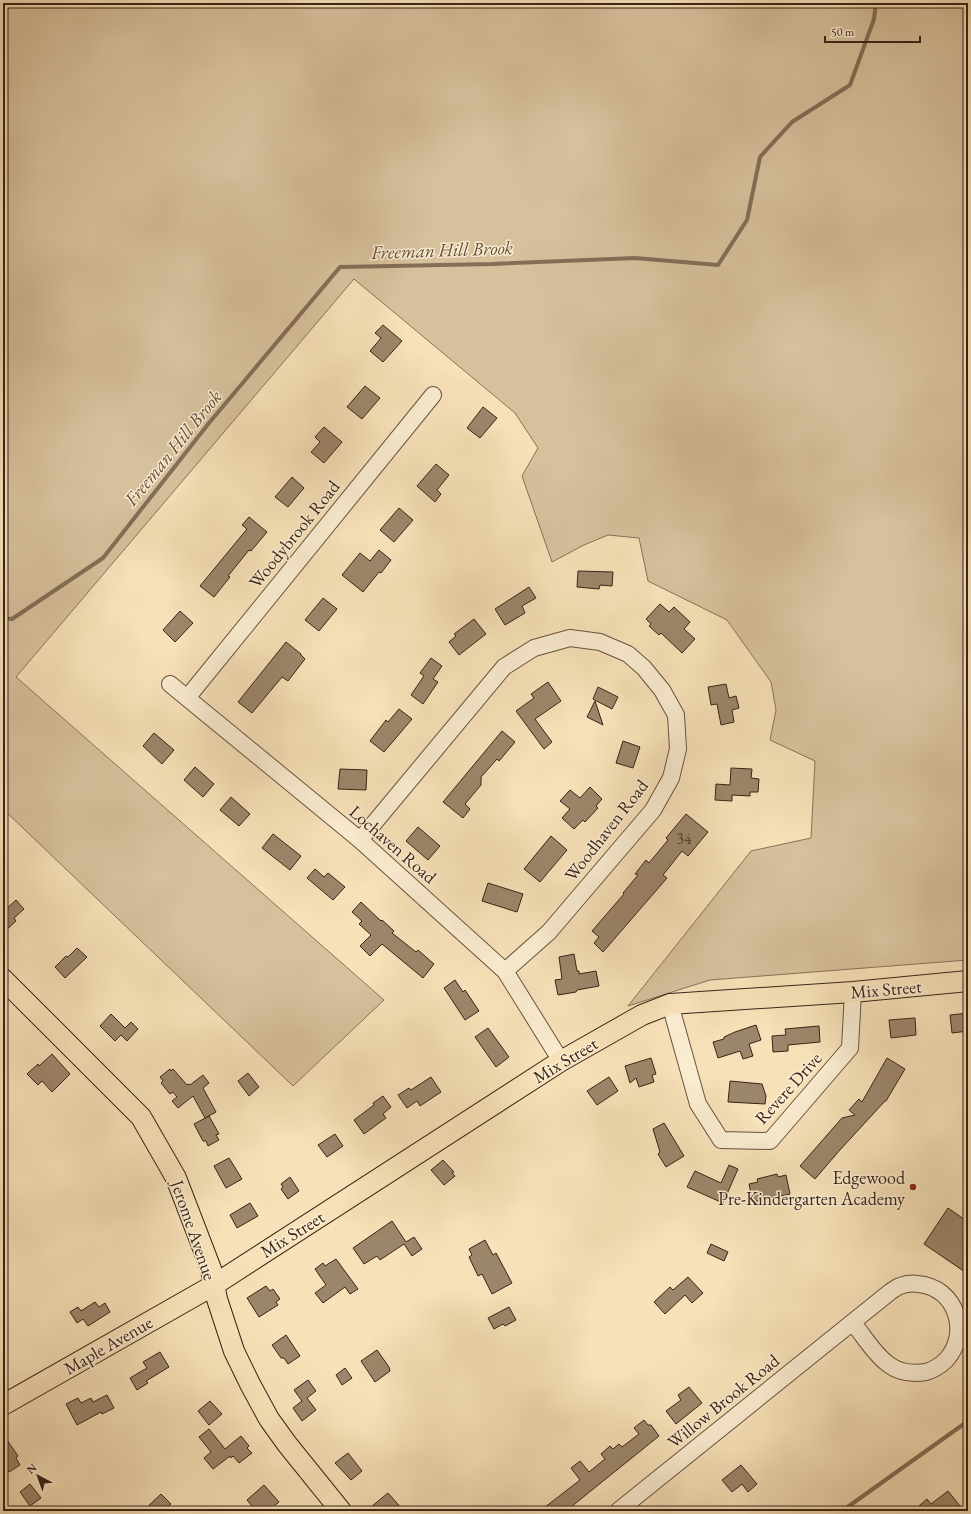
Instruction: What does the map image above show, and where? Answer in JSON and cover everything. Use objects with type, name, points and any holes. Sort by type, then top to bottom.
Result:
[{"type":"main road","name":"Jerome Avenue","points":[[3,979],[141,1117],[176,1178],[211,1269],[217,1299],[234,1351],[265,1412],[287,1444],[341,1511]]},
{"type":"main road","name":"Mix Street","points":[[214,1285],[561,1061],[642,1015],[670,1004],[853,992],[968,981]]},
{"type":"main road","name":"Maple Avenue","points":[[3,1405],[214,1285]]},
{"type":"street","name":"Woodybrook Road","points":[[187,698],[433,395]]},
{"type":"street","name":"Woodhaven Road","points":[[360,840],[504,667],[534,648],[570,638],[600,642],[628,654],[644,668],[662,690],[676,715],[678,749],[671,778],[653,810],[549,932],[505,971]]},
{"type":"street","name":"Lochaven Road","points":[[170,684],[360,840],[505,971],[561,1061]]},
{"type":"street","name":"Revere Drive","points":[[670,1004],[698,1104],[722,1140],[770,1141],[850,1048],[853,992]]},
{"type":"street","name":"Willow Brook Road","points":[[618,1511],[853,1323],[901,1285],[914,1283],[925,1284],[946,1295],[953,1304],[959,1317],[960,1330],[958,1344],[951,1356],[941,1365],[928,1372],[907,1373],[888,1365],[853,1323]]},
{"type":"shaded area","points":[[3,3],[968,3],[968,960],[710,980],[628,1006],[751,851],[811,838],[815,761],[770,740],[776,710],[771,682],[727,620],[648,581],[639,538],[608,535],[584,545],[552,562],[522,476],[538,448],[515,413],[354,279],[16,677],[384,1000],[293,1086],[3,809]]},
{"type":"building","points":[[383,325],[402,341],[383,362],[370,351],[381,338],[375,333]]},
{"type":"building","points":[[365,386],[380,398],[362,419],[347,407]]},
{"type":"building","points":[[483,407],[497,418],[480,438],[467,428]]},
{"type":"building","points":[[324,427],[342,442],[324,463],[311,452],[320,442],[315,437]]},
{"type":"building","points":[[436,464],[449,475],[437,490],[441,494],[435,502],[417,486]]},
{"type":"building","points":[[292,477],[304,488],[288,507],[275,497]]},
{"type":"building","points":[[399,508],[413,520],[394,542],[380,530]]},
{"type":"building","points":[[249,517],[267,532],[251,551],[249,550],[228,576],[230,577],[214,597],[200,586],[247,529],[242,525]]},
{"type":"building","points":[[379,550],[391,560],[363,592],[342,575],[360,553],[370,561]]},
{"type":"building","points":[[578,571],[613,572],[612,586],[600,585],[599,589],[577,587]]},
{"type":"building","points":[[529,587],[536,598],[522,606],[525,613],[505,625],[495,609]]},
{"type":"building","points":[[323,598],[337,609],[319,631],[305,620]]},
{"type":"building","points":[[660,604],[669,612],[674,607],[690,622],[684,629],[695,639],[682,653],[661,633],[659,635],[649,626],[651,624],[646,619]]},
{"type":"building","points":[[180,611],[193,623],[175,642],[163,630]]},
{"type":"building","points":[[474,619],[486,634],[459,655],[449,642],[456,636],[454,634]]},
{"type":"building","points":[[286,642],[305,659],[288,681],[282,677],[252,713],[238,702]]},
{"type":"building","points":[[431,658],[442,666],[433,679],[438,682],[423,704],[411,695],[424,676],[420,673]]},
{"type":"building","points":[[548,682],[561,701],[535,719],[552,742],[544,749],[516,711],[534,698],[531,694]]},
{"type":"building","points":[[726,684],[729,698],[736,696],[739,708],[732,710],[734,722],[721,725],[717,704],[711,705],[708,687]]},
{"type":"building","points":[[598,687],[618,697],[612,709],[593,699]]},
{"type":"building","points":[[595,701],[603,725],[587,717]]},
{"type":"building","points":[[399,709],[412,719],[384,752],[370,741],[386,720],[388,722]]},
{"type":"building","points":[[502,731],[515,742],[499,761],[497,759],[481,777],[481,785],[465,804],[470,809],[463,818],[443,802]]},
{"type":"building","points":[[154,733],[174,750],[162,764],[143,746]]},
{"type":"building","points":[[623,741],[640,747],[633,768],[616,763]]},
{"type":"building","points":[[195,767],[214,784],[203,797],[184,780]]},
{"type":"building","points":[[731,768],[752,769],[751,778],[759,779],[758,792],[750,792],[750,796],[732,795],[732,801],[715,800],[716,784],[730,785]]},
{"type":"building","points":[[340,769],[367,770],[366,790],[338,789]]},
{"type":"building","points":[[590,787],[602,799],[596,806],[598,808],[585,822],[583,820],[574,829],[562,818],[570,809],[560,801],[570,790],[580,798]]},
{"type":"building","points":[[231,797],[250,814],[239,826],[220,810]]},
{"type":"building","points":[[686,814],[708,832],[688,856],[682,851],[663,875],[667,878],[603,952],[594,943],[599,937],[592,931],[624,894],[623,893],[638,875],[635,874],[646,860],[649,863],[668,840],[666,838]]},
{"type":"building","points":[[418,827],[440,846],[428,860],[406,841]]},
{"type":"building","points":[[273,834],[301,856],[290,870],[262,848]]},
{"type":"building","points":[[551,836],[567,850],[540,882],[524,869]]},
{"type":"building","points":[[315,869],[324,877],[328,873],[345,887],[333,900],[307,878]]},
{"type":"building","points":[[488,883],[523,894],[517,912],[482,901]]},
{"type":"building","points":[[16,900],[24,909],[14,918],[16,921],[3,933],[3,905],[6,909]]},
{"type":"building","points":[[361,902],[394,931],[392,933],[416,952],[418,950],[434,964],[423,978],[382,944],[370,956],[360,946],[371,935],[359,924],[362,921],[352,912]]},
{"type":"building","points":[[77,948],[87,957],[65,978],[55,967]]},
{"type":"building","points":[[574,954],[577,971],[579,971],[579,974],[596,971],[599,986],[558,995],[555,980],[562,979],[559,957]]},
{"type":"building","points":[[455,980],[463,992],[465,990],[479,1011],[465,1020],[444,988]]},
{"type":"building","points":[[968,1013],[968,1031],[952,1033],[950,1015]]},
{"type":"building","points":[[111,1014],[125,1028],[131,1022],[138,1029],[127,1041],[121,1035],[115,1041],[100,1026]]},
{"type":"building","points":[[915,1018],[916,1035],[891,1038],[889,1020]]},
{"type":"building","points":[[756,1025],[761,1040],[749,1044],[753,1056],[743,1059],[740,1051],[718,1058],[713,1042],[724,1039],[724,1037],[735,1032]]},
{"type":"building","points":[[819,1026],[820,1042],[788,1045],[788,1051],[773,1052],[772,1036],[786,1035],[785,1029]]},
{"type":"building","points":[[488,1028],[509,1057],[496,1067],[475,1037]]},
{"type":"building","points":[[52,1054],[70,1074],[52,1092],[42,1081],[38,1085],[27,1074],[38,1064],[39,1066]]},
{"type":"building","points":[[651,1058],[656,1074],[652,1075],[654,1082],[639,1087],[636,1078],[630,1083],[625,1066]]},
{"type":"building","points":[[887,1058],[905,1069],[886,1101],[815,1179],[800,1166],[842,1118],[855,1115],[849,1110],[859,1099],[862,1102]]},
{"type":"building","points":[[170,1069],[171,1071],[173,1069],[187,1085],[190,1085],[203,1075],[209,1083],[203,1088],[216,1112],[205,1118],[193,1096],[178,1108],[172,1101],[177,1097],[173,1092],[170,1094],[161,1083],[163,1081],[160,1077]]},
{"type":"building","points":[[248,1073],[259,1087],[249,1096],[238,1081]]},
{"type":"building","points":[[431,1077],[441,1092],[420,1106],[417,1101],[407,1108],[398,1095],[409,1088],[411,1090]]},
{"type":"building","points":[[609,1077],[618,1091],[597,1105],[587,1091]]},
{"type":"building","points":[[730,1081],[762,1084],[766,1096],[765,1104],[728,1102]]},
{"type":"building","points":[[383,1096],[391,1107],[383,1114],[386,1118],[364,1134],[354,1120]]},
{"type":"building","points":[[209,1116],[219,1134],[216,1135],[219,1140],[208,1146],[206,1141],[203,1141],[194,1124]]},
{"type":"building","points":[[664,1123],[684,1156],[666,1167],[658,1154],[660,1152],[653,1129]]},
{"type":"building","points":[[335,1134],[343,1146],[327,1157],[318,1145]]},
{"type":"building","points":[[229,1158],[242,1179],[226,1188],[214,1166]]},
{"type":"building","points":[[443,1160],[454,1172],[452,1173],[455,1176],[444,1185],[431,1170]]},
{"type":"building","points":[[729,1165],[738,1169],[723,1203],[687,1187],[695,1171],[721,1183]]},
{"type":"building","points":[[777,1174],[778,1177],[786,1175],[790,1194],[753,1202],[749,1184],[758,1182],[757,1179]]},
{"type":"building","points":[[290,1177],[299,1191],[288,1199],[281,1189],[283,1187],[281,1184]]},
{"type":"building","points":[[250,1203],[258,1216],[237,1228],[230,1215]]},
{"type":"building","points":[[948,1208],[968,1222],[968,1274],[924,1244]]},
{"type":"building","points":[[392,1221],[406,1242],[414,1237],[422,1249],[412,1256],[404,1244],[380,1260],[377,1256],[364,1264],[353,1248]]},
{"type":"building","points":[[485,1240],[493,1255],[496,1253],[512,1283],[492,1294],[482,1274],[478,1276],[469,1257],[472,1255],[469,1249]]},
{"type":"building","points":[[711,1244],[728,1252],[724,1261],[707,1253]]},
{"type":"building","points":[[336,1259],[358,1289],[350,1294],[345,1287],[323,1303],[315,1293],[326,1285],[315,1269],[323,1263],[325,1266]]},
{"type":"building","points":[[688,1277],[703,1293],[692,1303],[685,1295],[665,1314],[654,1302],[670,1287],[673,1290]]},
{"type":"building","points":[[266,1286],[270,1291],[273,1289],[280,1299],[276,1302],[278,1305],[259,1317],[247,1298]]},
{"type":"building","points":[[95,1302],[99,1307],[105,1303],[110,1312],[88,1326],[83,1319],[77,1323],[70,1312],[78,1307],[81,1311]]},
{"type":"building","points":[[509,1307],[516,1320],[505,1326],[503,1324],[494,1329],[488,1318]]},
{"type":"building","points":[[286,1335],[300,1356],[288,1364],[284,1358],[281,1358],[272,1345]]},
{"type":"building","points":[[377,1350],[389,1367],[390,1371],[375,1382],[361,1361]]},
{"type":"building","points":[[160,1352],[169,1367],[146,1381],[148,1383],[137,1390],[130,1378],[147,1368],[143,1362]]},
{"type":"building","points":[[345,1368],[352,1378],[342,1385],[336,1375]]},
{"type":"building","points":[[308,1380],[316,1391],[307,1398],[316,1410],[302,1421],[293,1408],[302,1401],[294,1390]]},
{"type":"building","points":[[689,1387],[702,1403],[676,1424],[666,1411],[681,1400],[678,1395]]},
{"type":"building","points":[[107,1395],[114,1408],[102,1414],[101,1412],[77,1425],[66,1404],[78,1398],[81,1403],[91,1398],[93,1402]]},
{"type":"building","points":[[210,1401],[222,1414],[209,1425],[198,1411]]},
{"type":"building","points":[[644,1420],[648,1425],[651,1425],[659,1436],[566,1511],[540,1511],[580,1480],[571,1468],[580,1461],[589,1472],[605,1459],[601,1454],[610,1446],[613,1449],[619,1444],[622,1447],[639,1434],[634,1428]]},
{"type":"building","points":[[209,1429],[225,1449],[241,1436],[249,1446],[247,1448],[252,1453],[239,1463],[233,1456],[231,1458],[230,1456],[213,1469],[204,1458],[211,1452],[199,1437]]},
{"type":"building","points":[[3,1434],[18,1456],[16,1458],[20,1465],[9,1472],[3,1463]]},
{"type":"building","points":[[348,1453],[362,1471],[351,1480],[335,1463]]},
{"type":"building","points":[[741,1465],[757,1484],[748,1492],[742,1484],[732,1492],[722,1480]]},
{"type":"building","points":[[30,1484],[41,1498],[30,1506],[20,1492]]},
{"type":"building","points":[[264,1485],[279,1502],[268,1511],[256,1511],[247,1500]]},
{"type":"building","points":[[948,1491],[960,1506],[954,1511],[913,1511],[927,1499],[931,1504]]},
{"type":"building","points":[[388,1493],[404,1511],[366,1511]]},
{"type":"building","points":[[161,1494],[171,1504],[168,1506],[173,1511],[143,1511]]},
{"type":"waterway","name":"Freeman Hill Brook","points":[[3,618],[12,619],[103,558],[209,423],[340,267],[492,264],[635,258],[718,265],[747,220],[760,157],[792,122],[850,85],[874,19],[876,3]]},
{"type":"waterway","points":[[842,1511],[968,1421]]},
{"type":"place","name":"Edgewood Pre-Kindergarten Academy","points":[[913,1187]]}]
